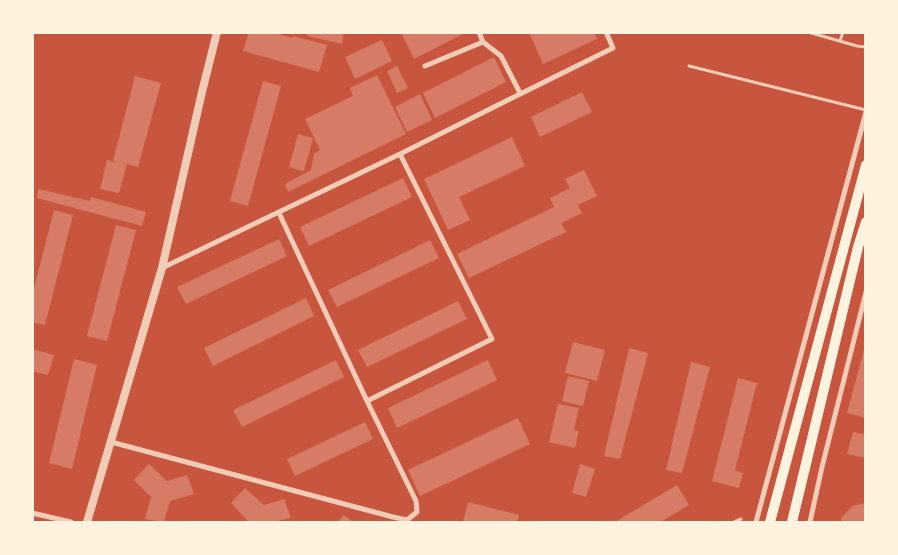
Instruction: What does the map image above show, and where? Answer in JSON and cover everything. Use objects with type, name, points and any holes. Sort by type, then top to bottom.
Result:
[{"type":"main road","points":[[770,522],[866,165]]},
{"type":"main road","points":[[792,522],[858,246],[866,222]]},
{"type":"street","points":[[88,522],[162,268],[217,32]]},
{"type":"street","points":[[479,32],[484,42],[501,56],[520,94]]},
{"type":"street","points":[[162,268],[400,154],[613,48],[606,32]]},
{"type":"street","points":[[425,66],[484,42]]},
{"type":"street","points":[[756,522],[866,111]]},
{"type":"street","points":[[366,401],[492,339],[400,154]]},
{"type":"street","points":[[111,442],[393,517],[407,520],[417,512],[416,501],[366,401],[279,213]]},
{"type":"street","points":[[810,522],[866,292]]},
{"type":"street","points":[[32,513],[71,522]]},
{"type":"lane","points":[[808,32],[866,47]]},
{"type":"lane","points":[[840,41],[843,32]]},
{"type":"lane","points":[[689,66],[866,111]]},
{"type":"lane","points":[[734,522],[741,519]]},
{"type":"building","points":[[249,32],[271,32],[327,45],[319,72],[243,51]]},
{"type":"building","points":[[308,32],[344,32],[342,44],[307,36]]},
{"type":"building","points":[[401,32],[467,32],[414,59]]},
{"type":"building","points":[[529,32],[594,32],[597,39],[543,64]]},
{"type":"building","points":[[382,40],[392,61],[355,79],[345,57]]},
{"type":"building","points":[[494,57],[506,82],[435,118],[423,93]]},
{"type":"building","points":[[397,66],[408,88],[397,93],[387,71]]},
{"type":"building","points":[[377,75],[406,134],[288,192],[285,184],[311,170],[314,154],[320,150],[305,119],[353,96],[350,88]]},
{"type":"building","points":[[135,76],[161,83],[138,167],[127,164],[119,193],[100,189],[107,160],[118,163],[113,161]]},
{"type":"building","points":[[263,81],[281,86],[248,206],[230,201]]},
{"type":"building","points":[[582,92],[592,112],[540,137],[531,117]]},
{"type":"building","points":[[420,94],[432,120],[407,132],[395,107]]},
{"type":"building","points":[[298,134],[313,138],[304,171],[289,167]]},
{"type":"building","points":[[512,137],[525,166],[459,197],[470,220],[448,230],[424,179]]},
{"type":"building","points":[[584,170],[597,196],[578,205],[582,213],[561,223],[566,232],[469,278],[457,254],[554,207],[550,198],[570,188],[565,179]]},
{"type":"building","points":[[403,178],[412,197],[309,246],[300,227]]},
{"type":"building","points":[[39,189],[90,201],[91,197],[146,212],[142,226],[37,198]]},
{"type":"building","points":[[54,210],[73,215],[45,325],[32,322],[32,296]]},
{"type":"building","points":[[116,225],[136,230],[107,341],[87,336]]},
{"type":"building","points":[[279,239],[287,256],[186,304],[177,287]]},
{"type":"building","points":[[430,240],[439,258],[337,307],[328,290]]},
{"type":"building","points":[[306,298],[314,316],[213,366],[204,348]]},
{"type":"building","points":[[458,301],[467,319],[367,367],[358,350]]},
{"type":"building","points":[[573,342],[605,350],[597,381],[565,373]]},
{"type":"building","points":[[866,346],[866,418],[847,413]]},
{"type":"building","points":[[629,348],[648,353],[620,459],[604,456]]},
{"type":"building","points":[[32,349],[54,355],[48,375],[32,371]]},
{"type":"building","points":[[74,359],[97,365],[72,469],[49,463]]},
{"type":"building","points":[[336,360],[344,377],[242,427],[233,410]]},
{"type":"building","points":[[488,360],[497,380],[397,428],[388,408]]},
{"type":"building","points":[[691,362],[710,367],[682,473],[666,470]]},
{"type":"building","points":[[568,376],[589,381],[583,406],[562,401]]},
{"type":"building","points":[[738,378],[757,383],[735,470],[743,473],[739,488],[712,481]]},
{"type":"building","points":[[558,404],[579,408],[574,430],[579,431],[575,448],[549,442]]},
{"type":"building","points":[[518,418],[530,444],[420,496],[408,470]]},
{"type":"building","points":[[365,422],[373,439],[295,476],[287,459]]},
{"type":"building","points":[[853,432],[866,435],[866,458],[847,454]]},
{"type":"building","points":[[149,464],[167,481],[187,475],[194,494],[170,501],[164,522],[145,519],[151,497],[134,480]]},
{"type":"building","points":[[580,464],[595,469],[586,497],[572,493]]},
{"type":"building","points":[[677,485],[689,505],[660,522],[615,522]]},
{"type":"building","points":[[245,488],[264,505],[284,499],[291,518],[273,522],[247,522],[231,503]]},
{"type":"building","points":[[468,502],[519,515],[517,522],[463,522]]},
{"type":"building","points":[[866,503],[866,522],[842,522],[841,518],[852,506]]},
{"type":"building","points":[[344,515],[353,522],[337,522]]}]
